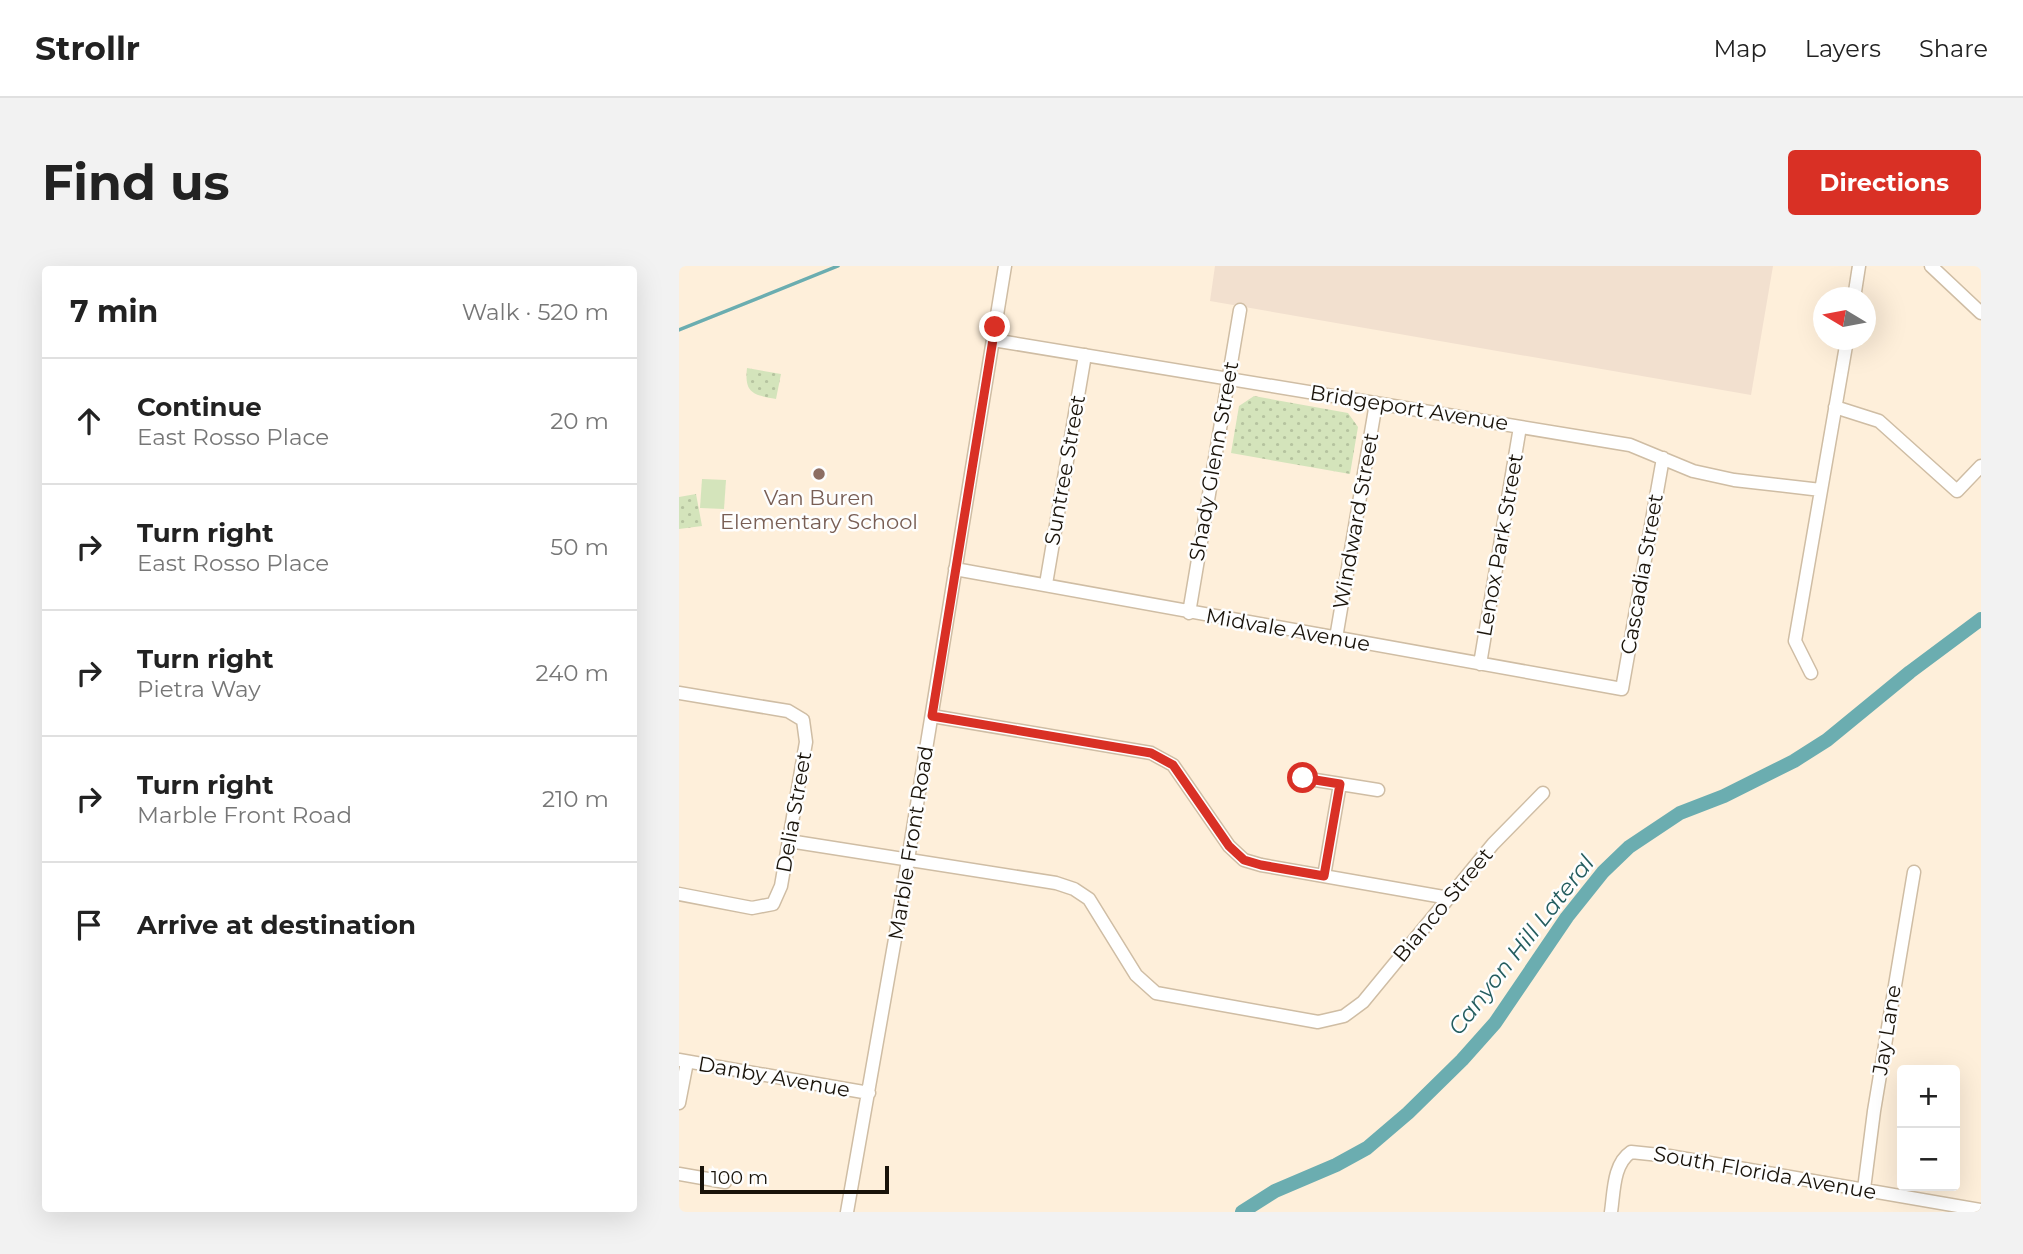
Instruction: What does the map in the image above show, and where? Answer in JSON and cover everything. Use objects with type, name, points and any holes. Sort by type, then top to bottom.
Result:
[{"type":"street","name":"Marble Front Road","points":[[847,1212],[908,860],[1005,266]]},
{"type":"street","points":[[1856,287],[1859,266]]},
{"type":"street","points":[[1931,266],[1981,313]]},
{"type":"street","name":"Shady Glenn Street","points":[[1189,612],[1240,310]]},
{"type":"street","name":"Bridgeport Avenue","points":[[993,340],[1630,445],[1693,471],[1734,480],[1821,490]]},
{"type":"street","points":[[1811,673],[1795,641],[1845,350]]},
{"type":"street","name":"Suntree Street","points":[[1046,584],[1085,355]]},
{"type":"street","name":"Windward Street","points":[[1336,638],[1375,403]]},
{"type":"street","points":[[1835,407],[1879,421],[1957,491],[1981,466]]},
{"type":"street","name":"Lenox Park Street","points":[[1480,664],[1520,427]]},
{"type":"street","name":"Cascadia Street","points":[[1622,689],[1663,458]]},
{"type":"street","name":"Midvale Avenue","points":[[955,569],[1622,689]]},
{"type":"street","name":"Delia Street","points":[[679,692],[788,711],[803,720],[806,742],[781,886],[773,904],[752,908],[679,894]]},
{"type":"street","points":[[932,716],[1151,753],[1173,765],[1229,846],[1244,860],[1449,898]]},
{"type":"street","points":[[1303,778],[1378,790]]},
{"type":"street","points":[[1324,876],[1340,784]]},
{"type":"street","name":"Bianco Street","points":[[908,860],[1056,883],[1074,889],[1089,899],[1136,975],[1156,993],[1318,1022],[1344,1016],[1363,1002],[1493,844],[1543,793]]},
{"type":"street","points":[[789,841],[908,860]]},
{"type":"street","name":"Jay Lane","points":[[1864,1189],[1876,1097],[1914,872]]},
{"type":"street","points":[[679,1103],[683,1061]]},
{"type":"street","name":"Danby Avenue","points":[[683,1061],[869,1093]]},
{"type":"street","name":"South Florida Avenue","points":[[1611,1212],[1618,1170],[1623,1157],[1631,1152],[1669,1156],[1981,1210]]},
{"type":"street","points":[[679,1174],[726,1182]]},
{"type":"shaded area","points":[[1215,266],[1773,266],[1751,395],[1210,301]]},
{"type":"green space","points":[[747,368],[781,374],[776,399],[752,392],[747,383]]},
{"type":"green space","points":[[1254,396],[1348,413],[1358,427],[1350,474],[1231,453],[1239,406]]},
{"type":"green space","points":[[702,479],[726,480],[724,509],[700,508]]},
{"type":"green space","points":[[696,494],[702,526],[679,529],[679,497]]},
{"type":"waterway","points":[[679,330],[838,266]]},
{"type":"waterway","name":"Canyon Hill Lateral","points":[[1242,1212],[1275,1191],[1336,1165],[1367,1148],[1408,1113],[1495,1023],[1567,917],[1603,872],[1629,847],[1680,813],[1724,796],[1794,761],[1827,740],[1910,672],[1981,619]]},
{"type":"place","name":"Van Buren Elementary School","points":[[819,474]]},
{"type":"route","points":[[995,327],[932,716],[1151,753],[1173,765],[1229,846],[1244,860],[1324,876],[1340,784],[1303,778]]}]
